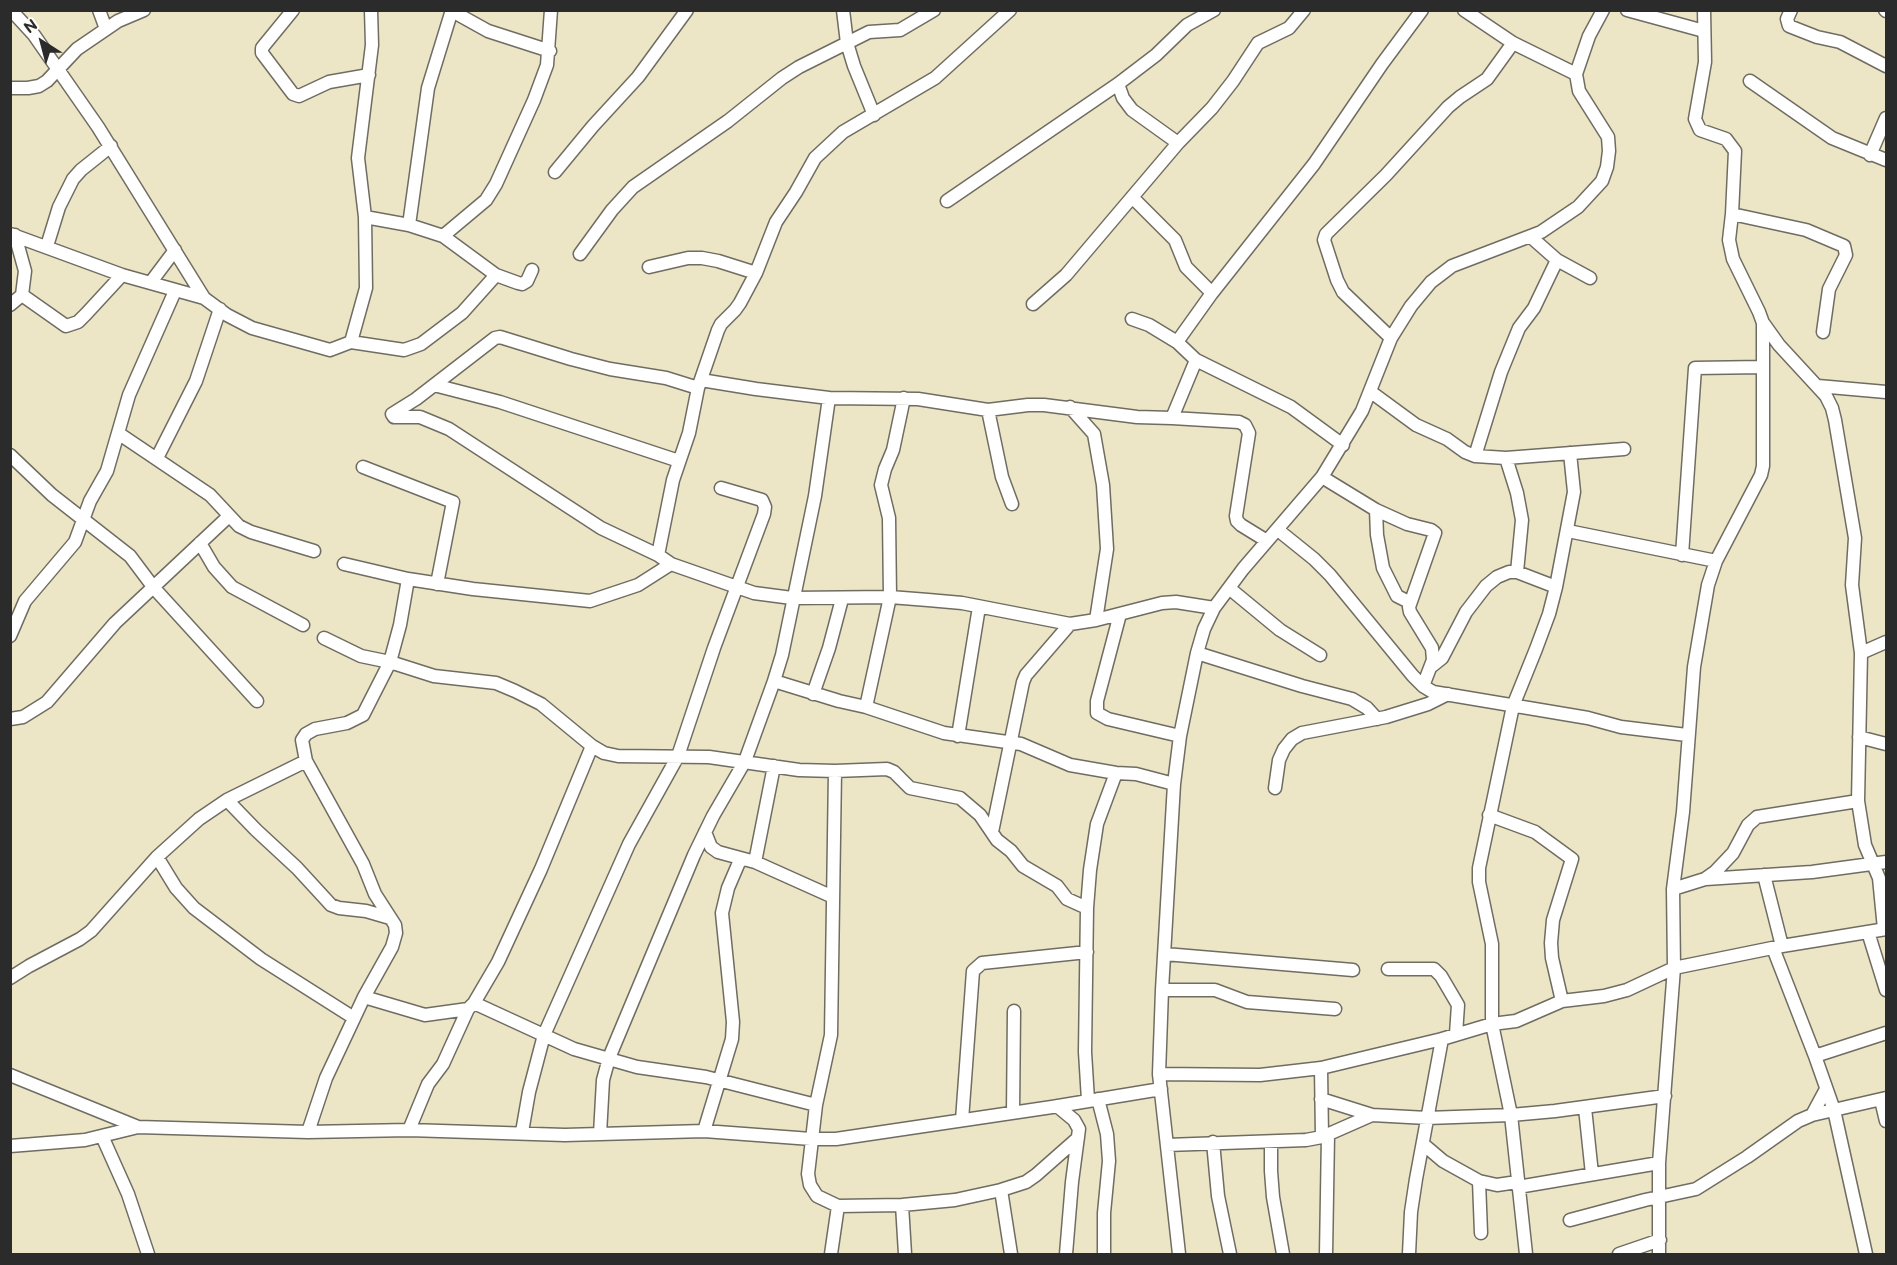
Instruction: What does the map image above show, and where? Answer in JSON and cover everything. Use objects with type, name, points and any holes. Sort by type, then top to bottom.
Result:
[{"type":"street","points":[[11,10],[34,35],[111,146],[204,298]]},
{"type":"street","points":[[99,10],[106,29]]},
{"type":"street","points":[[10,88],[39,86],[76,49],[118,21],[144,10]]},
{"type":"street","points":[[293,10],[266,43],[262,53],[293,94],[299,96],[329,82],[369,75]]},
{"type":"street","points":[[351,342],[366,288],[365,217],[358,170],[358,144],[372,45],[371,10]]},
{"type":"street","points":[[443,236],[486,200],[496,184],[542,81],[550,51],[551,10]]},
{"type":"street","points":[[843,10],[848,43],[857,77],[874,115]]},
{"type":"street","points":[[658,555],[673,480],[689,433],[699,384],[721,324],[735,310],[756,273],[776,222],[815,158],[843,132],[935,78],[1010,10]]},
{"type":"street","points":[[947,201],[1118,84],[1156,55],[1187,25],[1214,10]]},
{"type":"street","points":[[1032,304],[1066,275],[1178,142],[1212,108],[1233,81],[1257,43],[1289,28],[1304,10]]},
{"type":"street","points":[[1177,342],[1212,293],[1314,164],[1422,10]]},
{"type":"street","points":[[1464,10],[1513,43],[1576,74]]},
{"type":"street","points":[[1179,1254],[1159,1074],[1161,990],[1174,784],[1180,736],[1204,629],[1214,608],[1229,588],[1322,477],[1343,445],[1371,392],[1392,338],[1411,306],[1431,282],[1452,266],[1531,237],[1578,207],[1602,181],[1607,167],[1608,137],[1579,91],[1576,74],[1589,36],[1603,10]]},
{"type":"street","points":[[1628,10],[1704,31]]},
{"type":"street","points":[[1659,1254],[1659,1163],[1674,968],[1673,889],[1683,812],[1687,735],[1697,645],[1708,585],[1716,561],[1761,476],[1762,466],[1763,323],[1760,312],[1733,260],[1729,240],[1735,151],[1726,139],[1700,130],[1695,119],[1704,70],[1704,10]]},
{"type":"street","points":[[1791,10],[1787,19],[1789,26],[1817,37],[1840,42],[1887,66]]},
{"type":"street","points":[[409,225],[428,88],[452,11],[488,32],[550,51]]},
{"type":"street","points":[[580,254],[612,210],[633,187],[728,121],[782,78],[869,32],[900,30],[931,11]]},
{"type":"street","points":[[555,172],[638,77],[681,12]]},
{"type":"street","points":[[1392,338],[1344,292],[1337,280],[1324,240],[1326,234],[1386,175],[1449,107],[1487,79],[1513,43]]},
{"type":"street","points":[[1750,81],[1832,138],[1887,160]]},
{"type":"street","points":[[1118,84],[1123,98],[1132,110],[1178,142]]},
{"type":"street","points":[[1870,155],[1887,118]]},
{"type":"street","points":[[47,246],[59,207],[73,179],[111,146]]},
{"type":"street","points":[[1132,197],[1175,240],[1186,267],[1212,293]]},
{"type":"street","points":[[1732,214],[1806,230],[1844,246],[1846,255],[1829,289],[1823,332]]},
{"type":"street","points":[[365,217],[409,225],[443,236],[496,275],[522,284],[527,281],[532,270]]},
{"type":"street","points":[[13,235],[122,274],[204,298],[240,323],[252,328],[330,350],[351,342],[404,350],[412,348],[432,338],[462,313],[496,275]]},
{"type":"street","points":[[10,305],[21,295],[25,271],[13,235]]},
{"type":"street","points":[[1531,237],[1557,260],[1590,278]]},
{"type":"street","points":[[151,282],[175,250]]},
{"type":"street","points":[[649,267],[688,258],[702,258],[756,273]]},
{"type":"street","points":[[1475,456],[1501,372],[1519,328],[1534,308],[1557,260]]},
{"type":"street","points":[[21,295],[60,323],[66,326],[71,325],[86,314],[122,274]]},
{"type":"street","points":[[10,636],[25,601],[75,542],[90,501],[107,471],[129,395],[175,291]]},
{"type":"street","points":[[157,458],[196,381],[220,309]]},
{"type":"street","points":[[1132,319],[1149,325],[1177,342],[1196,360],[1291,407],[1343,445]]},
{"type":"street","points":[[1159,1074],[1260,1075],[1321,1068],[1442,1039],[1492,1024],[1515,1021],[1562,1001],[1604,996],[1628,990],[1674,968],[1777,947],[1885,929],[1879,878],[1864,845],[1858,801],[1861,653],[1852,585],[1855,538],[1832,408],[1818,386],[1779,345],[1763,323]]},
{"type":"street","points":[[1214,608],[1176,602],[1162,603],[1096,620],[1070,624],[980,607],[890,597],[792,598],[759,594],[671,564],[658,555],[601,528],[449,429],[420,417],[392,416],[393,412],[416,399],[490,342],[500,337],[580,362],[699,384],[829,398],[904,398],[988,410],[1028,405],[1070,407],[1137,417],[1239,422],[1245,425],[1249,433],[1236,516],[1241,525],[1267,541]]},
{"type":"street","points":[[1172,418],[1196,360]]},
{"type":"street","points":[[1682,555],[1695,368],[1762,367]]},
{"type":"street","points":[[434,385],[500,402],[679,461]]},
{"type":"street","points":[[1818,386],[1887,392]]},
{"type":"street","points":[[1371,392],[1416,425],[1447,439],[1475,456],[1506,458],[1623,449]]},
{"type":"street","points":[[600,1134],[603,1080],[609,1058],[689,866],[705,832],[745,761],[774,681],[782,655],[815,496],[829,398]]},
{"type":"street","points":[[866,707],[890,597],[889,518],[881,485],[893,450],[904,398]]},
{"type":"street","points":[[1070,407],[1094,434],[1103,485],[1107,549],[1096,620]]},
{"type":"street","points":[[988,410],[1002,477],[1012,504]]},
{"type":"street","points":[[118,433],[210,495],[239,526],[251,532],[314,551]]},
{"type":"street","points":[[1526,1254],[1511,1115],[1492,1024],[1492,944],[1479,882],[1479,868],[1513,706],[1549,614],[1556,586],[1574,492],[1570,453]]},
{"type":"street","points":[[10,455],[52,495],[124,550],[154,588],[257,700]]},
{"type":"street","points":[[1506,458],[1517,493],[1522,520],[1517,572]]},
{"type":"street","points":[[363,466],[453,502],[437,584]]},
{"type":"street","points":[[1322,477],[1376,510],[1435,533],[1409,602],[1410,612],[1432,648],[1432,666],[1423,686]]},
{"type":"street","points":[[522,1132],[529,1092],[544,1035],[629,844],[678,756],[714,648],[764,514],[765,507],[762,500],[721,488]]},
{"type":"street","points":[[1376,510],[1377,535],[1383,568],[1397,597],[1409,602]]},
{"type":"street","points":[[10,718],[23,717],[47,702],[111,628],[229,516]]},
{"type":"street","points":[[1278,530],[1330,575],[1423,686],[1433,692],[1588,718],[1621,727],[1687,735]]},
{"type":"street","points":[[1568,531],[1716,561]]},
{"type":"street","points":[[200,543],[214,567],[232,586],[303,625]]},
{"type":"street","points":[[344,564],[437,584],[590,601],[638,585],[671,564]]},
{"type":"street","points":[[1432,666],[1442,658],[1463,617],[1486,586],[1505,573],[1517,572],[1556,586]]},
{"type":"street","points":[[308,1132],[326,1078],[364,997],[395,940],[395,925],[378,902],[363,864],[306,761],[302,740],[306,734],[323,727],[348,723],[363,715],[390,662],[400,625],[408,579]]},
{"type":"street","points":[[1229,588],[1280,630],[1320,656]]},
{"type":"street","points":[[813,694],[829,648],[842,599]]},
{"type":"street","points":[[958,736],[980,607]]},
{"type":"street","points":[[1120,614],[1096,701],[1098,713],[1108,719],[1180,736]]},
{"type":"street","points":[[992,832],[1020,688],[1026,675],[1070,624]]},
{"type":"street","points":[[324,638],[353,654],[390,662],[434,676],[477,679],[496,683],[541,704],[592,746],[604,753],[618,756],[709,757],[799,770],[887,769],[894,772],[910,788],[960,798],[980,815],[997,840],[1011,851],[1023,866],[1057,886],[1067,899],[1087,908]]},
{"type":"street","points":[[1861,653],[1887,642]]},
{"type":"street","points":[[1197,653],[1352,699],[1367,708],[1377,719]]},
{"type":"street","points":[[774,681],[958,736],[1032,747],[1070,765],[1136,774],[1174,784]]},
{"type":"street","points":[[1275,788],[1279,760],[1284,749],[1292,739],[1302,733],[1405,712],[1448,694]]},
{"type":"street","points":[[1859,737],[1887,744]]},
{"type":"street","points":[[409,1130],[428,1084],[447,1058],[471,1006],[498,962],[559,828],[592,746]]},
{"type":"street","points":[[10,978],[91,931],[157,857],[199,819],[227,800],[306,761]]},
{"type":"street","points":[[754,862],[774,766]]},
{"type":"street","points":[[836,771],[831,1035],[816,1105],[808,1173],[810,1185],[817,1196],[838,1206],[902,1205],[955,1200],[1001,1190],[1026,1182],[1062,1154],[1078,1138]]},
{"type":"street","points":[[1104,1254],[1104,1213],[1109,1161],[1107,1134],[1093,1099],[1085,1052],[1087,908],[1092,850],[1097,824],[1116,773]]},
{"type":"street","points":[[227,800],[297,868],[331,905],[339,908],[366,910],[390,918]]},
{"type":"street","points":[[1705,879],[1715,872],[1732,853],[1748,825],[1757,817],[1858,801]]},
{"type":"street","points":[[1489,814],[1535,832],[1572,859],[1553,920],[1551,943],[1552,958],[1562,1001]]},
{"type":"street","points":[[705,832],[714,850],[740,860],[754,862],[833,897]]},
{"type":"street","points":[[157,857],[176,888],[194,908],[261,959],[354,1018]]},
{"type":"street","points":[[704,1131],[730,1049],[733,1022],[722,913],[728,888],[740,860]]},
{"type":"street","points":[[1673,889],[1705,879],[1812,872],[1873,862],[1887,862]]},
{"type":"street","points":[[1764,875],[1777,947],[1834,1110],[1866,1254]]},
{"type":"street","points":[[1868,932],[1886,984]]},
{"type":"street","points":[[962,1120],[973,971],[982,963],[1087,952]]},
{"type":"street","points":[[1165,954],[1353,970]]},
{"type":"street","points":[[1388,969],[1434,969],[1442,976],[1458,1005],[1456,1034]]},
{"type":"street","points":[[1161,990],[1215,990],[1247,1002],[1335,1009]]},
{"type":"street","points":[[364,997],[424,1015],[471,1006],[568,1047],[651,1070],[719,1080],[816,1105]]},
{"type":"street","points":[[1013,1113],[1014,1011]]},
{"type":"street","points":[[1815,1056],[1887,1033]]},
{"type":"street","points":[[1409,1254],[1411,1212],[1442,1039]]},
{"type":"street","points":[[1321,1068],[1321,1100],[1325,1136],[1326,1254]]},
{"type":"street","points":[[10,1075],[138,1127]]},
{"type":"street","points":[[10,1146],[102,1136],[138,1127],[308,1132],[409,1130],[465,1133],[600,1134],[704,1131],[836,1139],[1161,1089]]},
{"type":"street","points":[[1812,1115],[1826,1089]]},
{"type":"street","points":[[1321,1100],[1372,1115],[1427,1118],[1511,1115],[1585,1108],[1665,1096]]},
{"type":"street","points":[[1570,1220],[1696,1190],[1798,1121],[1812,1115],[1884,1099],[1887,1121]]},
{"type":"street","points":[[1057,1106],[1074,1120],[1079,1130],[1066,1254]]},
{"type":"street","points":[[1585,1108],[1592,1174]]},
{"type":"street","points":[[1167,1145],[1271,1142],[1325,1136],[1372,1115]]},
{"type":"street","points":[[102,1136],[128,1194],[148,1254]]},
{"type":"street","points":[[1213,1142],[1218,1196],[1230,1254]]},
{"type":"street","points":[[1271,1142],[1273,1197],[1283,1254]]},
{"type":"street","points":[[1423,1144],[1443,1161],[1479,1181],[1497,1185],[1592,1174],[1659,1163]]},
{"type":"street","points":[[1479,1181],[1481,1233]]},
{"type":"street","points":[[1001,1190],[1011,1254]]},
{"type":"street","points":[[902,1205],[905,1254]]},
{"type":"street","points":[[831,1254],[838,1206]]},
{"type":"street","points":[[1619,1254],[1660,1240]]}]
